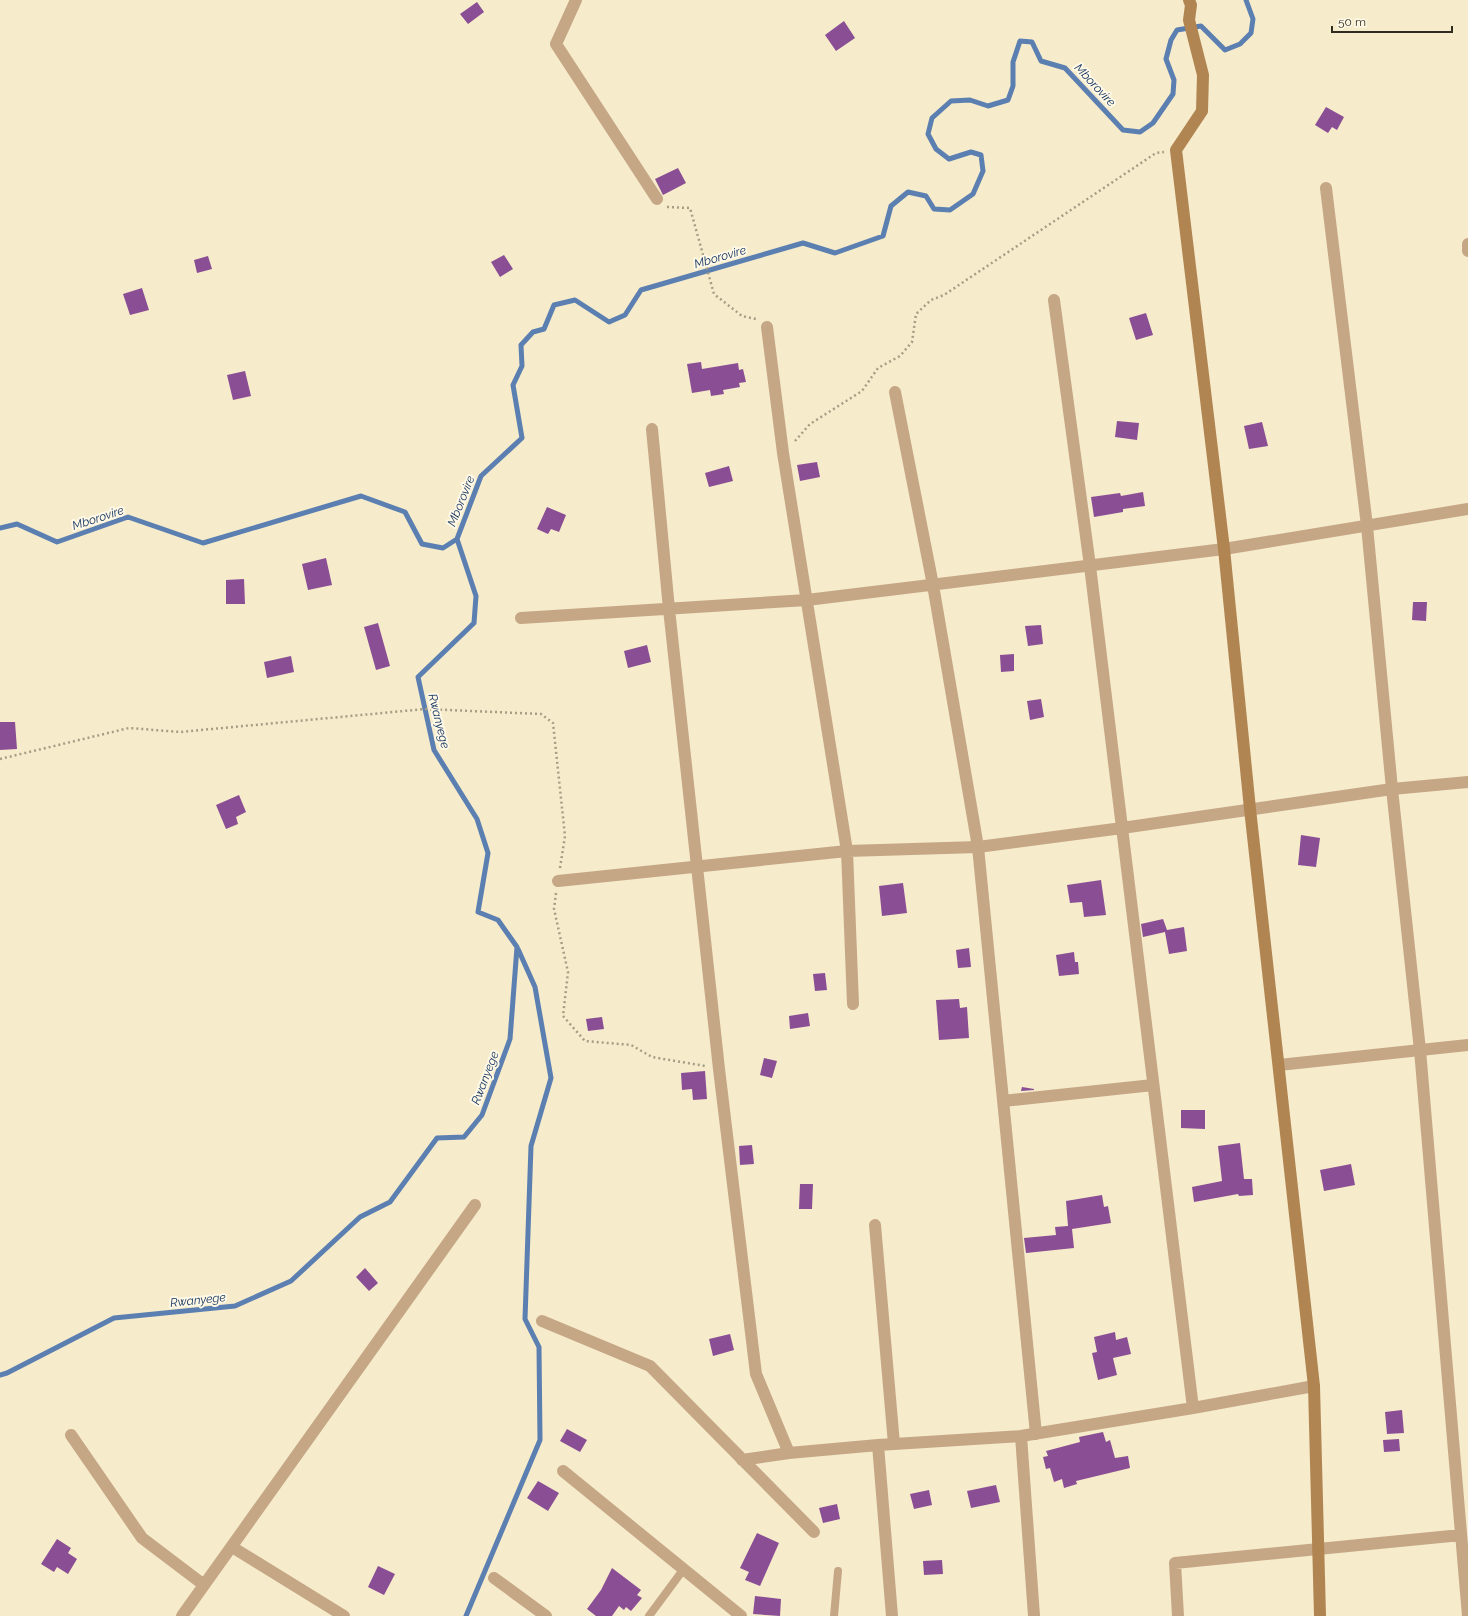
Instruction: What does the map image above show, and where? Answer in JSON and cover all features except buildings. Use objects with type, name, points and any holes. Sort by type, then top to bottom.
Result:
[{"type":"street","points":[[576,0],[556,44],[657,199]]},
{"type":"street","points":[[1189,0],[1191,5],[1189,20],[1203,75],[1202,111],[1176,150],[1224,549],[1250,809],[1314,1386],[1320,1616]]},
{"type":"street","points":[[1326,188],[1367,526],[1392,789],[1420,1050],[1468,1616]]},
{"type":"street","points":[[1468,244],[1468,251]]},
{"type":"street","points":[[1054,300],[1090,566],[1192,1408]]},
{"type":"street","points":[[767,327],[783,453],[847,851],[853,1004]]},
{"type":"street","points":[[895,392],[933,585],[978,847],[1036,1434]]},
{"type":"street","points":[[652,429],[669,609],[719,1069],[756,1374],[789,1453]]},
{"type":"street","points":[[521,618],[807,600],[1224,549],[1468,509]]},
{"type":"street","points":[[558,881],[847,851],[978,847],[1392,789],[1468,782]]},
{"type":"street","points":[[1279,1065],[1468,1045]]},
{"type":"street","points":[[1003,1101],[1153,1085]]},
{"type":"street","points":[[182,1616],[474,1205]]},
{"type":"street","points":[[875,1225],[894,1444]]},
{"type":"street","points":[[542,1320],[650,1366],[814,1532]]},
{"type":"street","points":[[742,1460],[789,1453],[878,1444],[1021,1436],[1314,1386]]},
{"type":"street","points":[[71,1435],[142,1538],[204,1585]]},
{"type":"street","points":[[1021,1436],[1034,1616]]},
{"type":"street","points":[[878,1444],[892,1616]]},
{"type":"street","points":[[563,1471],[741,1616]]},
{"type":"street","points":[[1178,1616],[1175,1563],[1461,1535]]},
{"type":"street","points":[[232,1547],[344,1616]]},
{"type":"street","points":[[494,1578],[546,1616]]},
{"type":"lane","points":[[648,1616],[683,1570]]},
{"type":"lane","points":[[834,1616],[838,1571]]},
{"type":"path","points":[[783,453],[810,424],[862,391],[878,368],[900,356],[912,342],[916,314],[931,300],[944,295],[1156,153],[1176,150]]},
{"type":"path","points":[[657,199],[664,207],[690,208],[714,294],[742,316],[760,320],[767,327]]},
{"type":"path","points":[[0,758],[129,728],[180,732],[425,709],[541,714],[553,723],[565,836],[554,909],[568,972],[563,1016],[586,1041],[631,1045],[652,1056],[719,1069]]},
{"type":"waterway","name":"Mborovire","points":[[0,528],[17,524],[57,542],[128,517],[203,543],[361,496],[405,512],[422,544],[443,548],[457,539],[481,476],[522,438],[513,385],[522,366],[521,345],[533,332],[544,329],[554,305],[575,300],[609,322],[625,315],[641,290],[803,243],[835,253],[883,236],[891,206],[908,192],[926,196],[934,209],[950,210],[973,194],[983,171],[981,155],[971,152],[949,159],[936,149],[928,134],[932,118],[951,101],[970,100],[988,106],[1008,100],[1013,86],[1013,62],[1020,41],[1032,42],[1041,61],[1065,68],[1123,130],[1140,132],[1153,123],[1173,94],[1174,80],[1166,59],[1171,40],[1177,30],[1201,26],[1225,50],[1240,44],[1251,33],[1253,19],[1246,0]]},
{"type":"waterway","name":"Rwanyege","points":[[0,1375],[7,1373],[114,1318],[235,1306],[291,1281],[360,1217],[390,1202],[437,1138],[464,1137],[482,1115],[510,1039],[517,947],[498,920],[478,912],[488,853],[477,819],[434,750],[418,677],[474,623],[476,596],[457,539]]},
{"type":"waterway","points":[[466,1616],[540,1440],[539,1347],[525,1319],[531,1146],[551,1078],[535,987],[518,949]]}]
